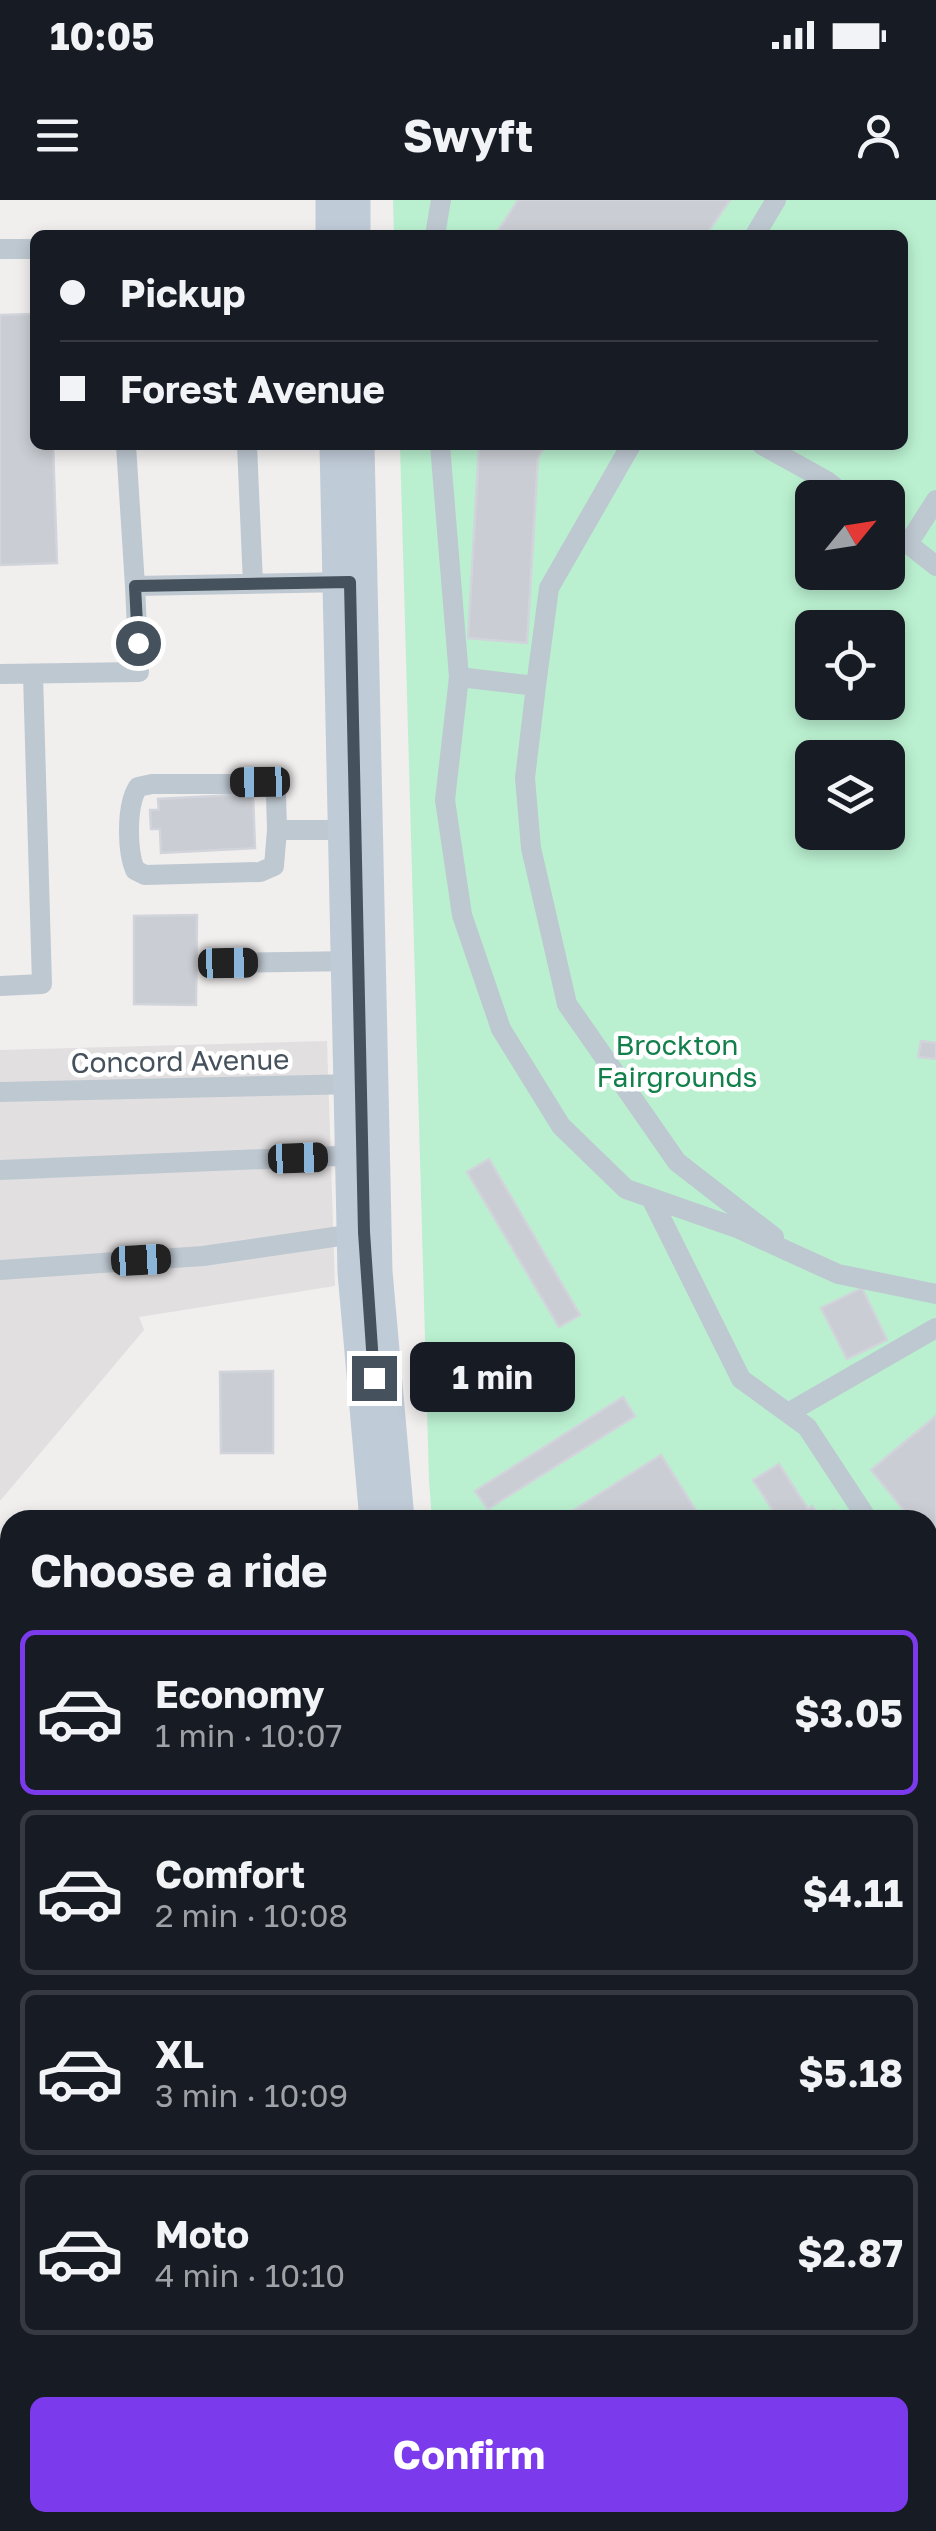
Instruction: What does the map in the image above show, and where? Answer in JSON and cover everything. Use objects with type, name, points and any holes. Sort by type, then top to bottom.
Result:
[{"type":"street","points":[[343,200],[344,230]]},
{"type":"street","points":[[347,450],[366,1291],[386,1510]]},
{"type":"lane","points":[[435,230],[440,200]]},
{"type":"lane","points":[[758,230],[776,200]]},
{"type":"lane","points":[[0,249],[30,248]]},
{"type":"lane","points":[[0,674],[139,672],[126,450]]},
{"type":"lane","points":[[247,450],[253,584]]},
{"type":"lane","points":[[440,450],[460,678],[445,800],[462,915],[501,1029],[561,1126],[626,1190],[737,1228],[838,1274],[936,1294]]},
{"type":"lane","points":[[627,450],[548,588],[525,778],[530,848],[567,1004],[677,1162],[804,1260]]},
{"type":"lane","points":[[771,450],[824,480]]},
{"type":"lane","points":[[908,544],[936,500]]},
{"type":"lane","points":[[905,542],[936,566]]},
{"type":"lane","points":[[135,586],[350,582]]},
{"type":"lane","points":[[0,986],[42,984],[33,674]]},
{"type":"lane","points":[[460,678],[536,686]]},
{"type":"lane","points":[[152,784],[270,784],[276,794],[277,830],[274,866],[260,872],[145,874],[135,870],[130,857],[130,799],[138,787],[152,784]]},
{"type":"lane","points":[[277,830],[354,830]]},
{"type":"lane","points":[[228,963],[357,960]]},
{"type":"lane","name":"Concord Avenue","points":[[0,1092],[360,1084]]},
{"type":"lane","points":[[0,1170],[361,1155]]},
{"type":"lane","points":[[651,1198],[741,1379],[807,1427],[861,1510]]},
{"type":"lane","points":[[0,1270],[203,1256],[364,1232]]},
{"type":"lane","points":[[788,1413],[936,1328]]},
{"type":"shaded area","points":[[327,1041],[335,1286],[139,1317],[144,1330],[0,1501],[0,1050]]},
{"type":"green space","name":"Brockton Fairgrounds","points":[[393,200],[936,200],[936,1510],[431,1510],[400,450],[908,450],[908,230],[394,230]]},
{"type":"building","points":[[518,200],[730,200],[709,230],[498,230]]},
{"type":"building","points":[[30,314],[30,450],[53,450],[57,563],[0,565],[0,315]]},
{"type":"building","points":[[479,450],[542,450],[538,458],[527,643],[468,638]]},
{"type":"building","points":[[253,794],[255,848],[161,853],[160,829],[151,829],[150,810],[159,810],[158,799]]},
{"type":"building","points":[[197,915],[196,1005],[134,1004],[134,916]]},
{"type":"building","points":[[921,1041],[936,1043],[936,1059],[918,1057]]},
{"type":"building","points":[[489,1159],[580,1315],[559,1327],[467,1172]]},
{"type":"building","points":[[862,1288],[887,1340],[847,1359],[821,1308]]},
{"type":"building","points":[[273,1371],[273,1453],[221,1453],[220,1372]]},
{"type":"building","points":[[623,1397],[635,1416],[488,1509],[475,1491]]},
{"type":"building","points":[[936,1416],[936,1510],[904,1510],[871,1470]]},
{"type":"building","points":[[661,1455],[696,1510],[574,1510]]},
{"type":"building","points":[[779,1464],[808,1509],[812,1506],[815,1510],[772,1510],[753,1480]]},
{"type":"route","points":[[138,643],[135,586],[350,582],[365,1272],[374,1378]]}]
